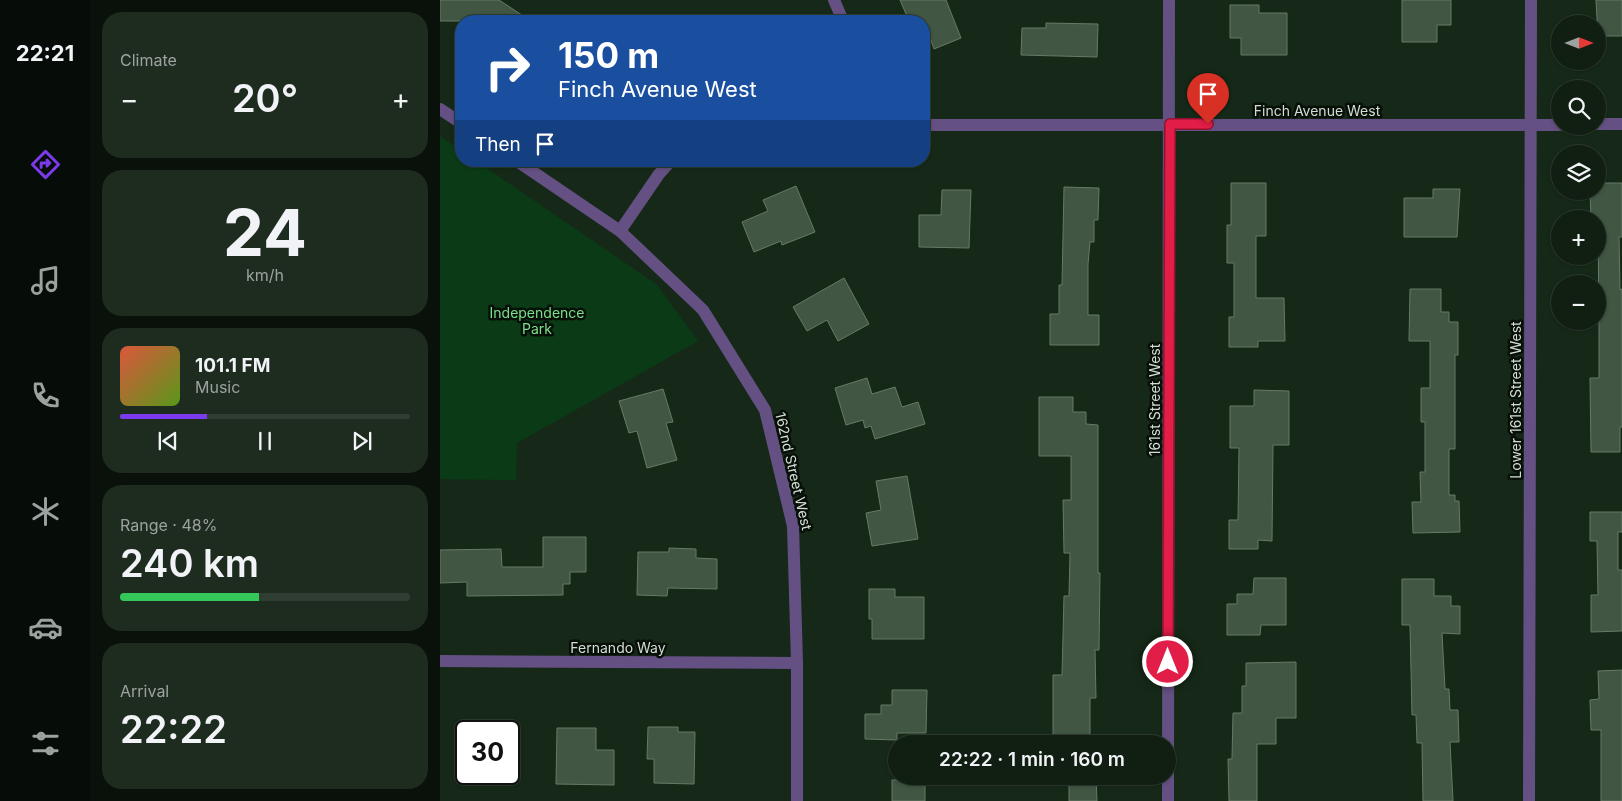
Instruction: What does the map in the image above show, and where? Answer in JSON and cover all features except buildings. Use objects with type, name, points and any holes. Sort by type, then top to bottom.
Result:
[{"type":"street","points":[[834,0],[840,15]]},
{"type":"street","name":"161st Street West","points":[[1168,801],[1169,0]]},
{"type":"street","name":"Lower 161st Street West","points":[[1529,801],[1531,0]]},
{"type":"street","points":[[440,109],[455,119]]},
{"type":"street","points":[[1606,124],[1622,124]]},
{"type":"street","name":"Finch Avenue West","points":[[930,125],[1551,125]]},
{"type":"street","name":"162nd Street West","points":[[526,167],[620,231],[703,310],[765,410],[793,526],[797,663],[796,801]]},
{"type":"street","points":[[620,231],[658,174],[665,167]]},
{"type":"street","name":"Fernando Way","points":[[440,661],[797,663]]},
{"type":"green space","name":"Independence Park","points":[[440,136],[455,147],[455,167],[485,167],[656,284],[698,341],[517,443],[516,480],[440,479]]},
{"type":"route","points":[[1168,662],[1170,124],[1208,124]]}]
